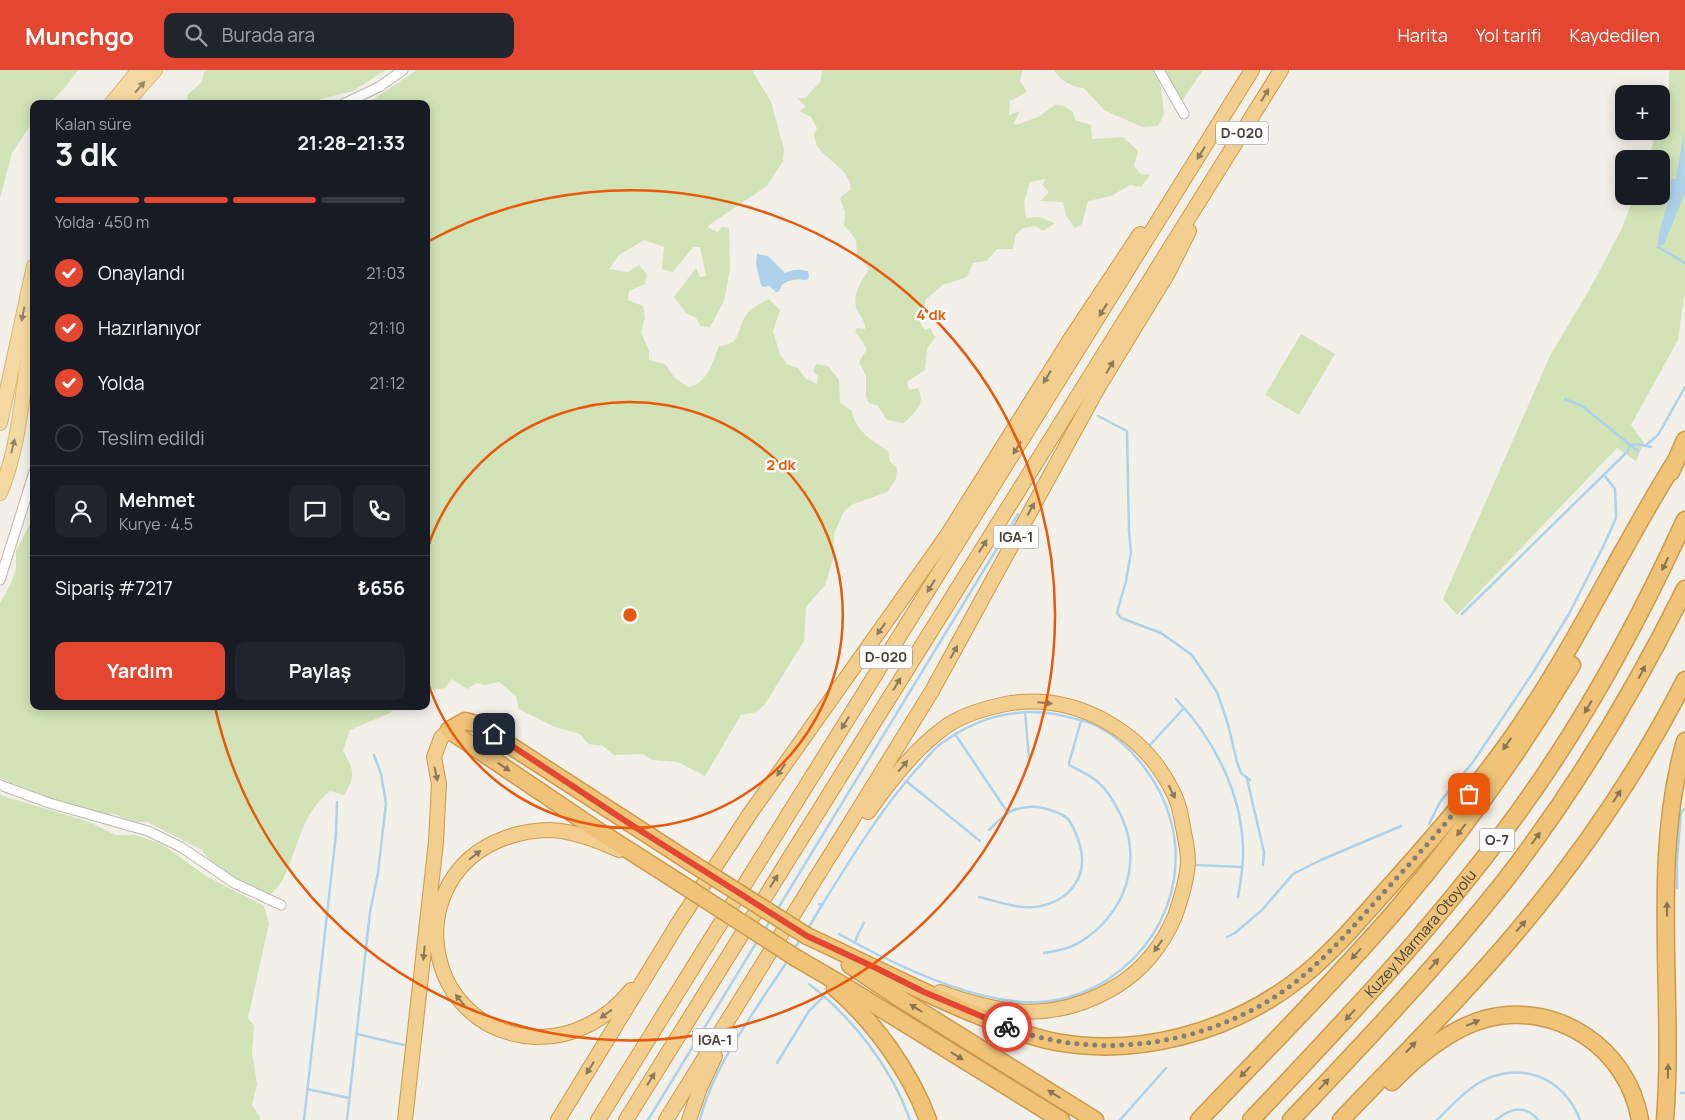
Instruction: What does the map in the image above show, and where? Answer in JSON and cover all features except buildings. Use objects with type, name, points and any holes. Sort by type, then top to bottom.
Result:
[{"type":"highway","name":"D-020","points":[[598,1120],[1252,70]]},
{"type":"highway","name":"D-020","points":[[626,1120],[1280,70]]},
{"type":"highway","points":[[558,1120],[679,922],[749,815],[950,530],[1071,338],[1141,232],[1175,194]]},
{"type":"highway","name":"IGA-1","points":[[666,1120],[941,676],[1099,386],[1168,273],[1193,222],[1202,196]]},
{"type":"highway","points":[[1199,1120],[1290,1026],[1395,910],[1487,795],[1533,728],[1579,652],[1632,553],[1685,440]]},
{"type":"highway","points":[[807,936],[924,992],[1018,1032],[1056,1042],[1092,1046],[1151,1042],[1190,1034],[1226,1023],[1264,1004],[1296,982],[1321,960],[1426,846],[1493,764],[1530,712],[1571,645],[1644,511],[1675,462]]},
{"type":"highway","name":"Kuzey Marmara Otoyolu","points":[[1251,1120],[1329,1038],[1427,928],[1512,821],[1553,763],[1612,665],[1664,567],[1685,520]]},
{"type":"highway","name":"Kuzey Marmara Otoyolu","points":[[1291,1120],[1399,1004],[1512,870],[1604,736],[1638,680],[1685,589]]},
{"type":"highway","points":[[1341,1120],[1452,1003],[1523,924],[1545,896],[1615,800],[1685,680]]},
{"type":"highway","points":[[819,873],[836,856],[885,788],[922,746],[949,724],[997,706],[1026,701],[1047,702],[1079,709],[1098,716],[1115,726],[1138,744],[1163,775],[1174,793],[1186,841],[1188,861],[1184,886],[1170,928],[1142,967],[1121,984],[1100,996],[1078,1005],[1036,1012],[1012,1011],[988,1007],[957,998],[876,968]]},
{"type":"highway","points":[[405,1120],[437,825],[439,784],[434,757],[441,738],[449,730],[466,721],[478,724],[807,936],[904,1001],[1095,1120]]},
{"type":"highway","points":[[449,730],[592,827],[796,958],[1061,1120]]},
{"type":"highway","points":[[1665,1120],[1668,1046],[1668,836],[1676,782],[1685,741]]},
{"type":"highway","points":[[644,860],[581,835],[549,830],[518,834],[496,842],[477,853],[464,864],[446,890],[438,917],[436,946],[440,964],[450,987],[466,1008],[484,1022],[496,1028],[520,1036],[555,1036],[568,1033],[594,1023],[615,1008],[625,998],[660,946],[679,922]]},
{"type":"highway","points":[[796,958],[834,987],[852,1004],[882,1040],[912,1084],[928,1120]]},
{"type":"highway","name":"IGA-1","points":[[689,1120],[706,1073],[758,982],[764,960]]},
{"type":"highway","points":[[1355,1120],[1428,1048],[1462,1028],[1483,1019],[1520,1014],[1563,1023],[1579,1031],[1597,1044],[1610,1056],[1629,1082],[1638,1104],[1640,1120]]},
{"type":"highway","points":[[900,1066],[922,1120]]},
{"type":"main road","points":[[114,100],[139,70]]},
{"type":"main road","points":[[129,100],[155,70]]},
{"type":"main road","points":[[0,423],[30,284]]},
{"type":"main road","points":[[0,493],[18,429],[30,352]]},
{"type":"street","points":[[351,100],[379,87],[403,70]]},
{"type":"street","points":[[1160,70],[1184,114]]},
{"type":"street","points":[[0,580],[30,485]]},
{"type":"street","points":[[0,785],[49,803],[148,831],[180,847],[234,883],[281,905]]},
{"type":"green space","points":[[0,70],[78,70],[53,100],[30,100],[30,126],[12,153],[0,198]]},
{"type":"green space","points":[[205,70],[386,70],[353,91],[318,100],[188,100],[187,95],[201,83]]},
{"type":"green space","points":[[417,70],[752,70],[771,102],[784,149],[783,161],[767,186],[709,225],[708,228],[718,232],[722,227],[729,228],[730,269],[724,301],[710,327],[700,326],[696,318],[686,313],[674,297],[696,268],[700,277],[706,276],[700,247],[693,247],[673,272],[662,269],[664,247],[644,240],[619,255],[609,269],[628,272],[639,265],[647,274],[645,284],[629,291],[628,300],[643,306],[645,318],[641,332],[649,351],[649,360],[665,364],[674,377],[688,387],[695,385],[705,377],[719,346],[732,343],[735,340],[748,312],[769,299],[780,310],[773,331],[780,355],[787,364],[798,368],[805,378],[817,384],[818,376],[813,371],[816,364],[828,366],[839,380],[840,403],[852,411],[857,424],[865,434],[888,451],[890,462],[897,468],[896,479],[887,492],[851,505],[843,513],[834,534],[833,559],[825,585],[806,607],[804,641],[765,704],[756,712],[741,715],[705,776],[678,762],[653,760],[642,754],[614,755],[603,746],[588,744],[580,734],[555,727],[519,709],[516,696],[499,682],[485,685],[477,683],[467,689],[452,679],[445,688],[430,690],[430,100],[372,100]]},
{"type":"green space","points":[[822,70],[1023,70],[1020,81],[1027,92],[1010,101],[1009,115],[1020,111],[1014,123],[1016,125],[1038,117],[1055,105],[1064,106],[1073,112],[1075,120],[1091,125],[1092,139],[1123,137],[1138,151],[1134,166],[1141,174],[1150,175],[1141,187],[1130,185],[1111,196],[1088,201],[1082,224],[1075,228],[1066,216],[1063,202],[1040,201],[1049,192],[1042,185],[1046,179],[1030,182],[1024,202],[1026,218],[1039,217],[1055,223],[1043,231],[1035,226],[1023,228],[1016,234],[1013,249],[997,249],[987,261],[973,263],[967,277],[943,285],[926,299],[920,323],[925,330],[930,328],[935,337],[927,349],[925,370],[907,382],[909,390],[918,388],[921,399],[918,408],[904,423],[887,420],[878,406],[869,403],[866,397],[866,376],[859,362],[867,349],[855,331],[857,328],[865,329],[865,326],[855,302],[859,287],[869,269],[857,254],[856,240],[844,225],[845,212],[840,198],[851,189],[847,176],[818,147],[814,135],[817,128],[811,117],[799,111],[806,107],[797,98],[805,98],[821,81]]},
{"type":"green space","points":[[1054,70],[1154,70],[1161,87],[1164,114],[1158,126],[1142,127],[1104,110],[1084,88],[1067,83]]},
{"type":"green space","points":[[1163,70],[1203,70],[1182,101]]},
{"type":"green space","points":[[1669,70],[1685,70],[1685,293],[1678,340],[1631,425],[1644,443],[1636,461],[1617,448],[1457,615],[1443,599],[1550,356],[1592,285],[1622,228],[1631,205],[1670,205],[1670,150],[1651,150],[1654,140],[1670,140]]},
{"type":"green space","points":[[1301,334],[1335,354],[1299,415],[1265,395]]},
{"type":"green space","points":[[30,524],[30,710],[393,710],[390,713],[350,730],[343,750],[352,772],[351,782],[344,795],[330,791],[320,800],[306,821],[283,879],[271,894],[224,871],[215,865],[202,850],[147,822],[132,822],[115,814],[104,815],[46,798],[0,778],[0,603],[16,569],[16,551]]},
{"type":"green space","points":[[0,795],[90,822],[115,835],[135,835],[162,844],[206,876],[264,906],[269,924],[248,1018],[254,1026],[252,1052],[257,1084],[252,1105],[260,1120],[0,1120]]},
{"type":"water","points":[[1684,131],[1685,193],[1664,244],[1658,247],[1660,229],[1667,205],[1670,205],[1671,179],[1676,179]]},
{"type":"water","points":[[757,254],[768,256],[785,273],[793,270],[805,270],[808,271],[809,277],[807,280],[787,282],[781,286],[778,292],[769,286],[763,287],[756,264]]},
{"type":"waterway","points":[[1658,247],[1685,263]]},
{"type":"waterway","points":[[1645,446],[1658,435],[1685,387]]},
{"type":"waterway","points":[[1565,399],[1582,406],[1638,451]]},
{"type":"waterway","points":[[1098,416],[1127,431],[1131,552],[1126,581],[1117,613],[1121,618],[1161,633],[1192,655],[1217,692],[1241,773],[1250,780]]},
{"type":"waterway","points":[[1631,445],[1638,444],[1651,447]]},
{"type":"waterway","points":[[1462,614],[1628,451],[1629,446]]},
{"type":"waterway","points":[[1429,824],[1440,802],[1473,762],[1534,671],[1569,614],[1604,545],[1616,518],[1615,489],[1604,475]]},
{"type":"waterway","points":[[777,910],[1018,514]]},
{"type":"waterway","points":[[1176,699],[1202,731],[1213,749],[1223,767],[1237,806],[1243,847],[1243,866],[1238,897]]},
{"type":"waterway","points":[[1150,745],[1184,708]]},
{"type":"waterway","points":[[822,905],[877,819],[932,752],[951,737],[979,722],[993,717],[1023,712],[1039,712],[1055,714],[1097,726],[1117,739],[1134,755],[1161,794],[1171,822],[1176,851],[1174,880],[1166,908],[1153,934],[1134,958],[1110,978],[1080,994],[1058,1000],[1035,1002],[1000,999],[976,994],[904,967],[839,934]]},
{"type":"waterway","points":[[1025,712],[1029,758]]},
{"type":"waterway","points":[[1069,763],[1081,721]]},
{"type":"waterway","points":[[955,734],[1008,813]]},
{"type":"waterway","points":[[347,1120],[370,912],[378,873],[386,803],[381,774],[374,755]]},
{"type":"waterway","points":[[1044,953],[1071,946],[1096,931],[1109,917],[1119,901],[1126,884],[1130,865],[1130,847],[1126,828],[1112,799],[1095,779],[1069,765]]},
{"type":"waterway","points":[[1247,779],[1264,852],[1263,865]]},
{"type":"waterway","points":[[906,781],[980,841]]},
{"type":"waterway","points":[[304,1120],[336,834],[337,802]]},
{"type":"waterway","points":[[979,897],[1021,907],[1035,907],[1047,904],[1058,900],[1067,893],[1074,885],[1082,866],[1082,854],[1073,826],[1067,818],[1056,812],[1034,807],[1017,809],[1006,814],[989,830]]},
{"type":"waterway","points":[[1677,888],[1681,812],[1685,809]]},
{"type":"waterway","points":[[1227,937],[1235,933],[1262,910],[1293,874],[1401,826]]},
{"type":"waterway","points":[[1195,865],[1242,867]]},
{"type":"waterway","points":[[807,930],[822,905],[819,904]]},
{"type":"waterway","points":[[764,931],[770,921]]},
{"type":"waterway","points":[[855,942],[864,923]]},
{"type":"waterway","points":[[794,949],[801,939]]},
{"type":"waterway","points":[[648,1120],[758,940]]},
{"type":"waterway","points":[[700,1120],[715,1078],[726,1057],[788,960]]},
{"type":"waterway","points":[[809,984],[840,1012],[869,1045],[893,1081],[910,1120]]},
{"type":"waterway","points":[[777,1063],[809,1011],[824,996]]},
{"type":"waterway","points":[[357,1034],[404,1045]]},
{"type":"waterway","points":[[1120,1120],[1166,1068]]},
{"type":"waterway","points":[[1437,1120],[1461,1096],[1477,1084],[1492,1077],[1508,1073],[1538,1076],[1551,1083],[1563,1092],[1573,1105],[1580,1120]]},
{"type":"waterway","points":[[307,1089],[349,1098]]},
{"type":"waterway","points":[[1496,1120],[1507,1113],[1518,1110],[1528,1112],[1538,1120]]},
{"type":"way so far","points":[[1007,1027],[1018,1032],[1056,1042],[1092,1046],[1129,1045],[1190,1034],[1226,1023],[1264,1004],[1296,982],[1321,960],[1420,852],[1469,794]]},
{"type":"route","points":[[494,734],[630,824],[807,936],[924,992],[1007,1027]]}]
